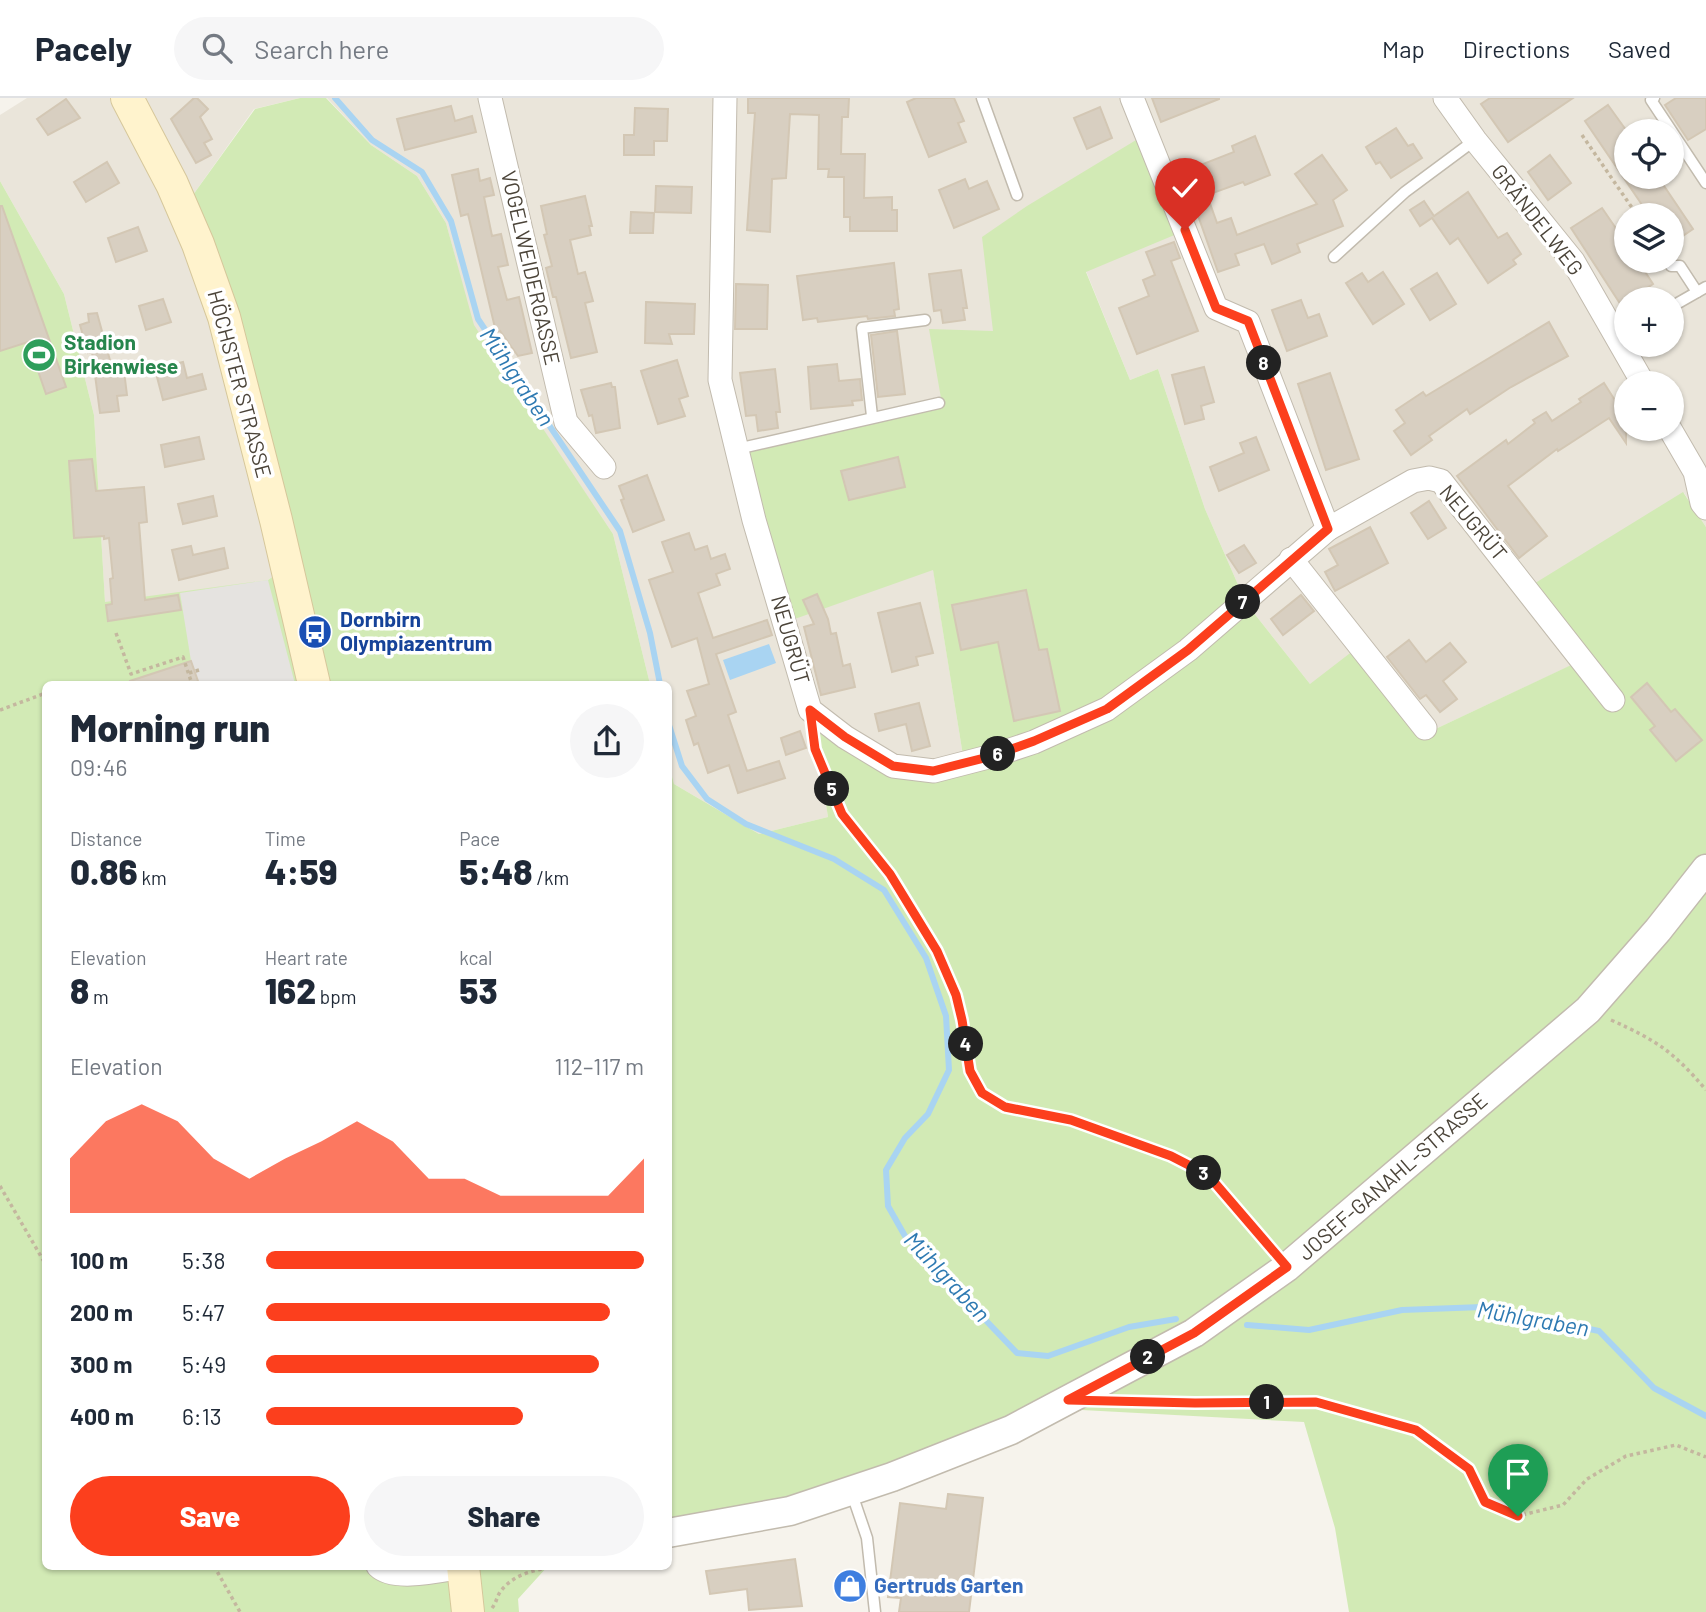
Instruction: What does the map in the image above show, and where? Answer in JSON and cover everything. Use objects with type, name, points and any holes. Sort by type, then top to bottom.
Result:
[{"type":"main road","name":"HÖCHSTER STRASSE","points":[[127,98],[172,184],[198,244],[224,317],[276,520],[313,681]]},
{"type":"main road","points":[[466,1570],[468,1612]]},
{"type":"street","name":"VOGELWEIDERGASSE","points":[[490,98],[566,422],[604,467]]},
{"type":"street","name":"NEUGRÜT","points":[[725,98],[720,380],[754,520],[810,710],[845,737],[893,766],[933,771],[992,756],[1054,733],[1107,709],[1188,650],[1328,529],[1413,481],[1429,478],[1441,481],[1613,700]]},
{"type":"street","points":[[1132,98],[1216,308],[1248,321],[1328,529]]},
{"type":"street","name":"GRÄNDELWEG","points":[[1445,98],[1573,261],[1614,323]]},
{"type":"street","points":[[1677,441],[1695,472],[1706,508]]},
{"type":"street","points":[[1291,559],[1425,728]]},
{"type":"street","name":"JOSEF-GANAHL-STRASSE","points":[[672,1531],[790,1511],[892,1478],[1011,1430],[1194,1333],[1287,1267],[1588,1010],[1658,930],[1706,869]]},
{"type":"street","points":[[384,1570],[391,1574],[401,1574],[438,1570]]},
{"type":"lane","points":[[982,98],[1017,195]]},
{"type":"lane","points":[[1654,98],[1651,100],[1706,183]]},
{"type":"lane","points":[[1334,257],[1405,192],[1475,139]]},
{"type":"lane","points":[[1684,270],[1702,289],[1684,299]]},
{"type":"lane","points":[[872,416],[862,328],[925,320]]},
{"type":"lane","points":[[737,449],[939,402]]},
{"type":"lane","points":[[850,1491],[867,1538],[875,1612]]},
{"type":"path","points":[[1582,135],[1629,203]]},
{"type":"path","points":[[116,633],[131,674],[183,657],[191,681]]},
{"type":"path","points":[[189,673],[199,670]]},
{"type":"path","points":[[0,710],[42,694]]},
{"type":"path","points":[[810,710],[815,749],[842,814],[890,874],[942,962],[959,1007],[970,1071],[982,1093],[1005,1107],[1071,1120],[1171,1156],[1208,1175],[1287,1267]]},
{"type":"path","points":[[1588,1010],[1648,1036],[1681,1061],[1706,1090]]},
{"type":"path","points":[[0,1186],[42,1258]]},
{"type":"path","points":[[1106,1401],[1316,1402],[1328,1405],[1416,1430],[1469,1469],[1485,1502],[1518,1516],[1563,1505],[1587,1479],[1626,1456],[1676,1445],[1706,1457]]},
{"type":"path","points":[[216,1570],[240,1612]]},
{"type":"path","points":[[489,1612],[499,1593],[510,1582],[527,1572],[537,1570]]},
{"type":"shaded area","points":[[27,98],[300,98],[254,109],[190,199],[247,340],[300,557],[268,580],[105,603],[94,415],[64,294],[0,181],[0,115]]},
{"type":"shaded area","points":[[327,98],[1706,98],[1706,527],[1684,493],[1587,658],[1427,733],[1310,684],[1246,603],[1205,509],[1158,369],[1130,380],[1086,271],[1146,134],[993,331],[943,404],[933,569],[965,768],[934,773],[813,716],[828,817],[759,834],[674,784],[672,681],[649,681],[613,534],[473,325],[446,223],[417,176],[371,145]]},
{"type":"shaded area","points":[[268,580],[294,681],[198,681],[191,661],[180,593]]},
{"type":"green space","points":[[300,98],[326,98],[371,145],[417,176],[446,223],[474,325],[613,534],[649,681],[42,681],[42,1570],[544,1570],[518,1599],[519,1612],[0,1612],[0,181],[64,294],[94,415],[105,602],[268,580],[300,557],[247,340],[190,199],[255,109]]},
{"type":"green space","points":[[1146,134],[1184,231],[1086,272],[1130,380],[1158,369],[1205,509],[1246,603],[1310,684],[1358,647],[1427,733],[1586,658],[1532,585],[1683,492],[1706,527],[1706,1612],[1349,1612],[1335,1528],[1304,1422],[1082,1410],[848,1497],[672,1537],[672,776],[674,784],[759,834],[828,817],[812,715],[892,768],[965,768],[933,570],[789,621],[742,449],[942,404],[929,329],[993,331],[982,237],[1027,206]]},
{"type":"water","points":[[769,644],[776,663],[730,680],[723,660]]},
{"type":"building","points":[[194,98],[208,109],[200,117],[212,139],[204,143],[211,155],[196,163],[171,119]]},
{"type":"building","points":[[748,98],[849,98],[848,117],[842,117],[841,154],[865,154],[864,198],[892,197],[892,210],[897,210],[897,231],[850,231],[850,217],[844,217],[844,177],[828,177],[829,169],[818,169],[819,115],[790,114],[786,178],[772,179],[770,232],[747,230],[755,113],[748,113]]},
{"type":"building","points":[[916,98],[954,98],[964,121],[958,123],[966,142],[929,157],[907,102]]},
{"type":"building","points":[[1152,98],[1219,98],[1219,99],[1161,122]]},
{"type":"building","points":[[1490,98],[1573,98],[1508,142],[1481,104]]},
{"type":"building","points":[[1676,98],[1706,98],[1706,129],[1688,140],[1684,134],[1684,119],[1674,119],[1665,105]]},
{"type":"building","points":[[66,99],[80,118],[48,135],[37,119]]},
{"type":"building","points":[[1608,105],[1618,119],[1614,119],[1614,164],[1585,121]]},
{"type":"building","points":[[451,106],[455,121],[472,116],[476,132],[405,150],[397,119]]},
{"type":"building","points":[[1100,107],[1112,138],[1087,149],[1074,118]]},
{"type":"building","points":[[635,108],[668,109],[667,141],[654,141],[654,155],[624,155],[624,135],[634,135]]},
{"type":"building","points":[[1396,128],[1408,146],[1413,144],[1422,158],[1391,178],[1380,162],[1376,164],[1366,147]]},
{"type":"building","points":[[1255,136],[1270,175],[1207,195],[1217,223],[1231,218],[1237,235],[1317,204],[1295,174],[1322,155],[1347,190],[1333,200],[1343,226],[1297,244],[1300,252],[1272,264],[1264,244],[1235,254],[1239,265],[1218,272],[1180,173],[1234,152],[1232,146]]},
{"type":"building","points":[[1550,155],[1571,183],[1548,200],[1528,172]]},
{"type":"building","points":[[107,162],[119,183],[86,202],[74,182]]},
{"type":"building","points":[[478,169],[480,181],[490,178],[494,195],[484,197],[492,236],[501,234],[508,265],[498,267],[507,300],[519,297],[532,353],[518,356],[500,331],[496,332],[468,214],[461,216],[452,175]]},
{"type":"building","points":[[965,179],[969,189],[987,181],[999,209],[954,228],[939,190]]},
{"type":"building","points":[[656,186],[692,187],[691,213],[655,212]]},
{"type":"building","points":[[1631,189],[1666,189],[1676,203],[1641,203]]},
{"type":"building","points":[[1468,192],[1498,238],[1507,233],[1521,254],[1513,260],[1516,264],[1488,283],[1458,238],[1450,244],[1432,218],[1420,226],[1410,210],[1424,201],[1434,216]]},
{"type":"building","points":[[585,196],[592,226],[589,226],[591,235],[570,240],[578,274],[585,272],[593,301],[585,303],[597,352],[571,358],[546,268],[552,266],[544,235],[547,234],[541,206]]},
{"type":"building","points":[[0,206],[66,387],[46,394],[28,342],[0,351]]},
{"type":"building","points":[[1602,208],[1614,226],[1614,273],[1646,273],[1653,284],[1648,287],[1614,287],[1614,294],[1571,228]]},
{"type":"building","points":[[631,212],[654,213],[653,233],[630,233]]},
{"type":"building","points":[[1684,216],[1693,229],[1684,235]]},
{"type":"building","points":[[138,227],[147,251],[116,262],[108,238]]},
{"type":"building","points":[[1174,242],[1180,258],[1171,261],[1198,331],[1137,354],[1119,308],[1149,296],[1143,280],[1155,275],[1146,252]]},
{"type":"building","points":[[894,263],[899,309],[894,310],[895,316],[868,319],[867,316],[818,322],[817,318],[803,320],[797,276]]},
{"type":"building","points":[[961,270],[967,308],[963,308],[965,320],[943,323],[941,310],[934,311],[929,274]]},
{"type":"building","points":[[1383,272],[1404,304],[1373,324],[1346,283],[1362,273],[1368,282]]},
{"type":"building","points":[[1437,273],[1456,304],[1430,320],[1411,289]]},
{"type":"building","points":[[736,284],[768,285],[767,329],[735,329]]},
{"type":"building","points":[[163,299],[171,322],[146,330],[139,306]]},
{"type":"building","points":[[1301,300],[1308,318],[1319,314],[1327,336],[1287,351],[1272,310]]},
{"type":"building","points":[[646,302],[695,304],[694,334],[669,334],[672,344],[645,343]]},
{"type":"building","points":[[97,313],[111,364],[123,363],[127,395],[117,396],[119,411],[100,413],[92,352],[88,353],[80,325],[89,322],[88,314]]},
{"type":"building","points":[[1549,322],[1568,356],[1511,387],[1470,414],[1467,409],[1429,436],[1432,440],[1411,455],[1394,431],[1405,423],[1396,410],[1423,392],[1426,396]]},
{"type":"building","points":[[897,331],[905,394],[878,397],[871,335]]},
{"type":"building","points":[[677,360],[688,396],[679,399],[685,416],[658,424],[641,371]]},
{"type":"building","points":[[183,362],[187,378],[202,374],[206,389],[163,400],[157,377],[168,375],[166,366]]},
{"type":"building","points":[[837,364],[839,381],[860,379],[862,400],[852,401],[853,405],[811,409],[808,367]]},
{"type":"building","points":[[1204,367],[1214,402],[1201,406],[1204,419],[1185,424],[1172,375]]},
{"type":"building","points":[[775,369],[780,412],[776,412],[778,428],[758,431],[756,415],[746,416],[740,373]]},
{"type":"building","points":[[1330,373],[1359,459],[1326,470],[1298,384]]},
{"type":"building","points":[[611,383],[612,387],[615,387],[620,428],[596,433],[592,415],[589,416],[581,390]]},
{"type":"building","points":[[1604,383],[1614,399],[1614,425],[1609,418],[1558,451],[1557,449],[1508,486],[1547,536],[1519,558],[1457,476],[1506,440],[1508,444],[1535,423],[1533,420],[1546,412],[1552,421],[1581,402],[1579,399]]},
{"type":"building","points":[[199,437],[204,459],[165,467],[161,445]]},
{"type":"building","points":[[1256,437],[1269,470],[1219,491],[1210,467],[1244,453],[1240,443]]},
{"type":"building","points":[[898,457],[905,487],[849,500],[841,471]]},
{"type":"building","points":[[92,459],[96,491],[144,487],[147,522],[139,523],[145,600],[178,595],[181,610],[108,621],[106,605],[112,604],[110,579],[113,578],[109,538],[74,538],[69,461]]},
{"type":"building","points":[[647,475],[664,520],[633,532],[621,500],[624,499],[619,486]]},
{"type":"building","points":[[213,496],[217,516],[183,524],[178,504]]},
{"type":"building","points":[[1429,501],[1446,528],[1428,539],[1411,513]]},
{"type":"building","points":[[1370,527],[1388,563],[1335,591],[1325,572],[1338,565],[1329,549]]},
{"type":"building","points":[[689,533],[695,550],[707,546],[711,559],[725,554],[730,569],[716,574],[720,585],[698,593],[713,638],[767,620],[772,635],[716,654],[736,712],[728,715],[747,771],[779,761],[785,778],[738,793],[729,765],[708,773],[698,743],[694,745],[686,720],[696,716],[687,691],[709,684],[697,638],[672,647],[649,580],[673,572],[662,542]]},
{"type":"building","points":[[1244,545],[1256,563],[1239,573],[1227,555]]},
{"type":"building","points":[[191,546],[193,555],[224,548],[228,568],[179,580],[172,550]]},
{"type":"building","points":[[1026,590],[1039,650],[1047,649],[1060,711],[1014,721],[998,642],[961,650],[952,605]]},
{"type":"building","points":[[817,594],[828,619],[831,634],[836,633],[843,666],[850,664],[855,687],[821,695],[804,627],[814,624],[803,600]]},
{"type":"building","points":[[1301,595],[1314,611],[1283,635],[1271,619]]},
{"type":"building","points":[[920,603],[933,653],[916,657],[918,665],[892,672],[878,613]]},
{"type":"building","points":[[1409,640],[1426,662],[1450,643],[1466,662],[1443,681],[1457,699],[1440,712],[1426,695],[1420,699],[1387,657]]},
{"type":"building","points":[[191,661],[198,681],[130,681]]},
{"type":"building","points":[[1647,683],[1671,712],[1675,709],[1702,740],[1676,761],[1650,730],[1655,726],[1631,697]]},
{"type":"building","points":[[919,703],[930,746],[912,751],[906,724],[879,731],[875,714]]},
{"type":"building","points":[[800,731],[806,748],[786,755],[781,738]]},
{"type":"building","points":[[948,1494],[983,1498],[969,1612],[899,1612],[901,1598],[888,1597],[900,1503],[946,1509]]},
{"type":"building","points":[[795,1559],[802,1606],[749,1610],[747,1589],[710,1594],[706,1571]]},
{"type":"waterway","name":"Mühlgraben","points":[[335,98],[372,140],[422,172],[451,221],[478,319],[620,531],[650,633],[659,681]]},
{"type":"waterway","name":"Mühlgraben","points":[[672,735],[682,766],[707,799],[746,824],[834,859],[884,890],[926,958],[946,1016],[949,1070],[928,1114],[905,1138],[886,1170],[888,1206],[905,1236],[1017,1353],[1048,1356],[1129,1327],[1176,1319]]},
{"type":"waterway","name":"Mühlgraben","points":[[1247,1325],[1309,1330],[1402,1310],[1482,1307],[1599,1331],[1654,1388],[1706,1416]]},
{"type":"place","name":"Stadion Birkenwiese","points":[[39,355]]},
{"type":"place","name":"Dornbirn Olympiazentrum","points":[[315,632]]},
{"type":"place","name":"Gertruds Garten","points":[[850,1586]]},
{"type":"route","points":[[1185,230],[1216,308],[1248,321],[1328,529],[1188,650],[1107,709],[1074,725],[992,756],[933,771],[893,766],[845,737],[810,710],[815,749],[842,814],[890,874],[937,951],[956,995],[970,1071],[982,1093],[1005,1107],[1071,1120],[1171,1156],[1208,1175],[1287,1267],[1194,1333],[1068,1400],[1316,1402],[1416,1430],[1469,1469],[1485,1502],[1518,1516]]}]
